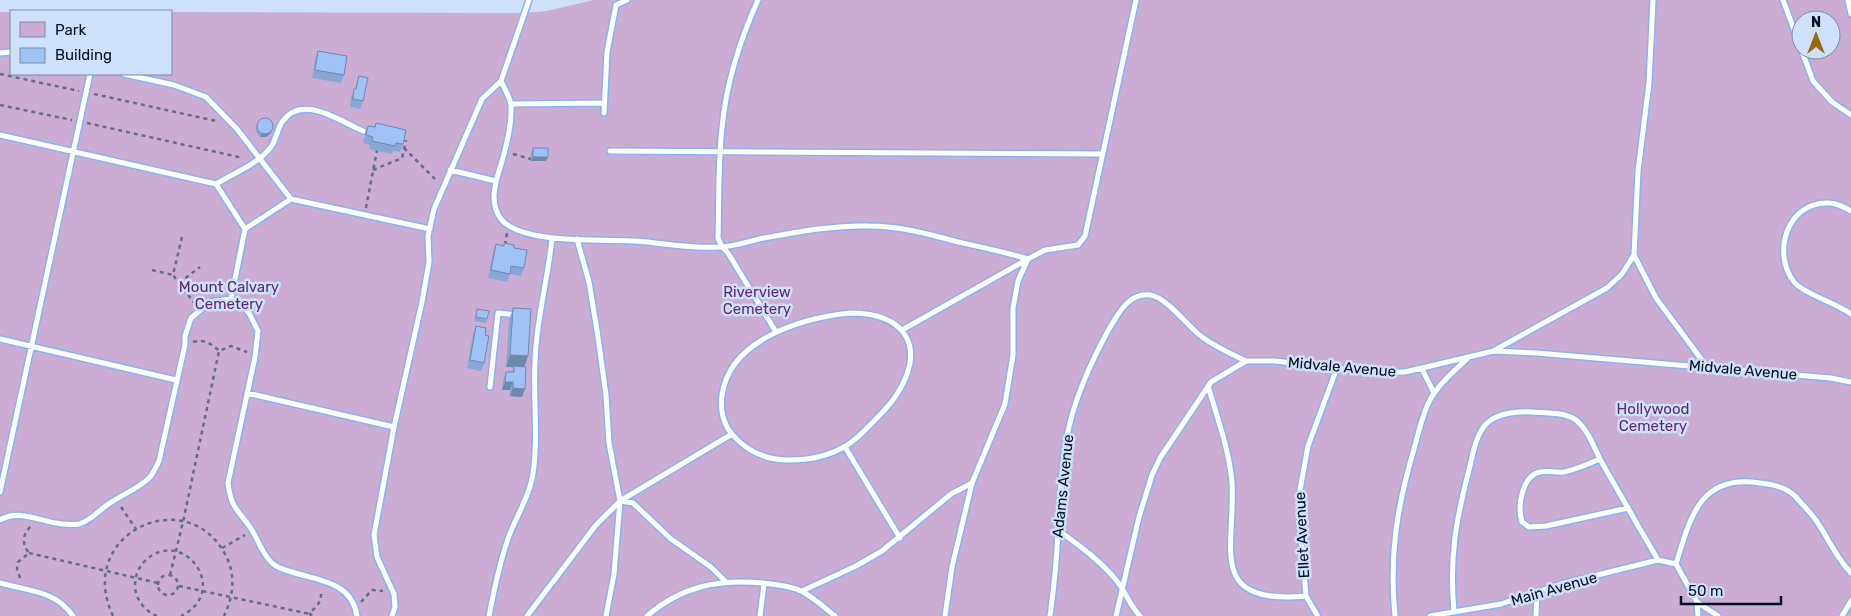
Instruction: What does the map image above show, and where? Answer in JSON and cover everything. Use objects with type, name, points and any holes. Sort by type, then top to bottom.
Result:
[{"type":"lane","points":[[392,616],[395,607],[394,594],[377,557],[374,535],[394,427],[428,270],[430,229],[434,209],[482,99],[501,81],[529,0]]},
{"type":"lane","points":[[604,113],[607,52],[614,13],[616,4],[626,0]]},
{"type":"lane","points":[[758,0],[738,50],[724,108],[720,152],[718,238],[776,332]]},
{"type":"lane","points":[[902,330],[1045,250],[1078,245],[1085,236],[1136,0]]},
{"type":"lane","points":[[1494,350],[1607,288],[1622,274],[1634,255],[1638,171],[1649,83],[1653,0]]},
{"type":"lane","points":[[1783,0],[1814,81],[1829,100],[1851,115]]},
{"type":"lane","points":[[1848,0],[1851,14]]},
{"type":"lane","points":[[0,492],[90,75]]},
{"type":"lane","points":[[129,75],[174,84],[206,97],[233,124],[258,159],[291,199],[430,229]]},
{"type":"lane","points":[[501,81],[511,104],[510,123],[505,151],[496,181],[494,204],[500,218],[508,227],[552,238],[639,241],[684,247],[722,247],[824,228],[878,226],[908,230],[1028,260]]},
{"type":"lane","points":[[511,104],[604,103]]},
{"type":"lane","points":[[0,135],[216,184],[258,159],[272,146],[283,120],[300,110],[306,108],[332,116],[362,131]]},
{"type":"lane","points":[[610,151],[1102,154]]},
{"type":"lane","points":[[450,170],[496,181]]},
{"type":"lane","points":[[216,184],[245,229],[231,300]]},
{"type":"lane","points":[[245,229],[291,199]]},
{"type":"lane","points":[[1849,312],[1798,286],[1788,270],[1783,253],[1788,228],[1802,211],[1815,205],[1831,203],[1851,211]]},
{"type":"lane","points":[[489,616],[500,562],[508,536],[524,504],[532,478],[535,451],[535,363],[539,317],[552,238]]},
{"type":"lane","points":[[577,239],[589,282],[597,330],[606,395],[609,443],[620,501],[614,574],[606,616]]},
{"type":"lane","points":[[1634,255],[1656,298],[1707,367]]},
{"type":"lane","points":[[944,616],[952,567],[972,483],[1005,404],[1013,355],[1013,308],[1018,281],[1028,260]]},
{"type":"lane","name":"Adams Avenue","points":[[1050,616],[1064,448],[1076,402],[1091,364],[1113,322],[1128,301],[1136,296],[1158,297],[1202,338],[1246,361]]},
{"type":"lane","points":[[0,520],[13,516],[28,516],[34,519],[62,524],[79,524],[150,478],[159,461],[185,345],[185,336],[191,318],[199,309],[210,302],[231,300],[242,304],[258,331],[255,357],[228,483],[230,500],[272,564],[283,570],[316,579],[346,592],[353,600],[357,616]]},
{"type":"lane","points":[[490,387],[498,313],[523,316]]},
{"type":"lane","points":[[850,313],[868,314],[884,318],[902,330],[906,336],[910,356],[903,384],[891,404],[858,438],[846,447],[834,452],[800,460],[784,460],[754,453],[732,434],[726,425],[722,408],[725,384],[733,368],[742,357],[776,332],[800,323],[850,313]]},
{"type":"lane","points":[[531,316],[539,317]]},
{"type":"lane","points":[[0,339],[176,380]]},
{"type":"lane","name":"Midvale Avenue","points":[[1116,616],[1139,517],[1156,466],[1164,451],[1214,379],[1246,361],[1275,361],[1376,372],[1405,372],[1468,358],[1494,350],[1537,352],[1831,378],[1851,382]]},
{"type":"lane","points":[[1395,616],[1393,557],[1400,503],[1424,414],[1434,393],[1468,358]]},
{"type":"lane","name":"Ellet Avenue","points":[[1319,616],[1306,596],[1300,516],[1300,484],[1310,439],[1337,368]]},
{"type":"lane","points":[[1422,369],[1434,393]]},
{"type":"lane","points":[[1208,386],[1229,461],[1232,493],[1230,556],[1232,569],[1242,584],[1259,593],[1281,598],[1306,596]]},
{"type":"lane","points":[[247,393],[394,427]]},
{"type":"lane","points":[[1454,612],[1451,577],[1453,540],[1476,443],[1485,425],[1497,417],[1520,412],[1570,416],[1578,422],[1586,430],[1600,460],[1658,560]]},
{"type":"lane","points":[[527,616],[596,525],[620,501],[732,434]]},
{"type":"lane","points":[[846,447],[900,538]]},
{"type":"lane","points":[[1600,460],[1564,472],[1544,471],[1532,475],[1526,483],[1521,500],[1522,522],[1529,527],[1546,526],[1628,508]]},
{"type":"lane","points":[[1698,616],[1697,602],[1676,564],[1689,522],[1702,498],[1724,484],[1744,480],[1774,485],[1793,494],[1815,519],[1843,566],[1851,574]]},
{"type":"lane","points":[[802,591],[856,566],[882,551],[951,494],[972,483]]},
{"type":"lane","points":[[620,501],[633,503],[672,539],[711,568],[726,582]]},
{"type":"lane","points":[[1058,530],[1117,580],[1129,604],[1140,616]]},
{"type":"lane","name":"Main Avenue","points":[[1430,616],[1501,604],[1570,582],[1658,560],[1676,564]]},
{"type":"lane","points":[[647,616],[662,604],[695,587],[726,582],[791,587],[802,591],[835,616]]},
{"type":"lane","points":[[0,583],[56,598],[68,608],[73,616]]},
{"type":"lane","points":[[760,616],[764,584]]},
{"type":"lane","points":[[1536,616],[1537,592]]},
{"type":"lane","points":[[1842,616],[1851,601]]},
{"type":"lane","points":[[1697,602],[1718,616]]},
{"type":"path","points":[[0,74],[233,124]]},
{"type":"path","points":[[0,104],[258,159]]},
{"type":"path","points":[[373,170],[402,158],[406,140]]},
{"type":"path","points":[[403,148],[435,179]]},
{"type":"path","points":[[364,215],[377,150]]},
{"type":"path","points":[[505,151],[531,159]]},
{"type":"path","points":[[504,252],[508,227]]},
{"type":"path","points":[[173,275],[182,236]]},
{"type":"path","points":[[179,283],[200,268]]},
{"type":"path","points":[[152,270],[173,275],[199,309]]},
{"type":"path","points":[[185,345],[202,340],[214,345],[219,351]]},
{"type":"path","points":[[219,351],[231,346],[244,349],[255,357]]},
{"type":"path","points":[[170,574],[183,522],[219,351]]},
{"type":"path","points":[[116,499],[136,529]]},
{"type":"path","points":[[34,519],[23,538],[25,548],[29,553],[158,583]]},
{"type":"path","points":[[113,616],[105,594],[106,571],[110,556],[126,536],[136,529],[156,521],[166,520],[183,522],[202,530],[222,548],[232,571],[233,583],[231,598],[224,616]]},
{"type":"path","points":[[222,548],[252,531]]},
{"type":"path","points":[[157,616],[144,608],[138,600],[135,590],[136,578],[142,563],[149,557],[166,550],[176,551],[194,561],[203,578],[202,592],[196,606],[181,616]]},
{"type":"path","points":[[24,589],[17,569],[18,562],[29,553]]},
{"type":"path","points":[[158,583],[163,576],[170,574]]},
{"type":"path","points":[[158,583],[161,592],[167,595],[176,592],[179,586],[177,579],[170,574]]},
{"type":"path","points":[[179,586],[311,615],[309,612],[316,608],[321,600],[320,588],[316,579]]},
{"type":"path","points":[[356,609],[372,590],[394,594]]},
{"type":"green space","points":[[594,0],[1851,0],[1851,616],[0,616],[0,12],[10,12],[10,75],[172,75],[172,12],[523,13],[547,11]]},
{"type":"building","points":[[318,51],[347,56],[344,75],[315,70]]},
{"type":"building","points":[[359,76],[368,78],[363,101],[353,99],[354,89],[356,89]]},
{"type":"building","points":[[265,118],[273,126],[265,134],[257,126]]},
{"type":"building","points":[[376,123],[406,130],[403,144],[396,143],[395,146],[372,141],[373,137],[366,135],[368,126],[375,127]]},
{"type":"building","points":[[533,148],[548,148],[548,157],[533,157]]},
{"type":"building","points":[[504,243],[514,245],[514,248],[527,250],[524,268],[511,266],[510,274],[491,270],[496,244],[504,246]]},
{"type":"building","points":[[513,308],[531,309],[528,356],[510,355]]},
{"type":"building","points":[[477,309],[489,311],[487,319],[476,317]]},
{"type":"building","points":[[476,326],[486,328],[485,335],[489,336],[484,363],[470,360]]},
{"type":"building","points":[[514,366],[526,367],[525,389],[513,388],[513,382],[505,382],[506,372],[514,372]]},
{"type":"park label","name":"Mount Calvary Cemetery","points":[[229,296]]},
{"type":"park label","name":"Riverview Cemetery","points":[[757,300]]},
{"type":"park label","name":"Hollywood Cemetery","points":[[1653,418]]}]
